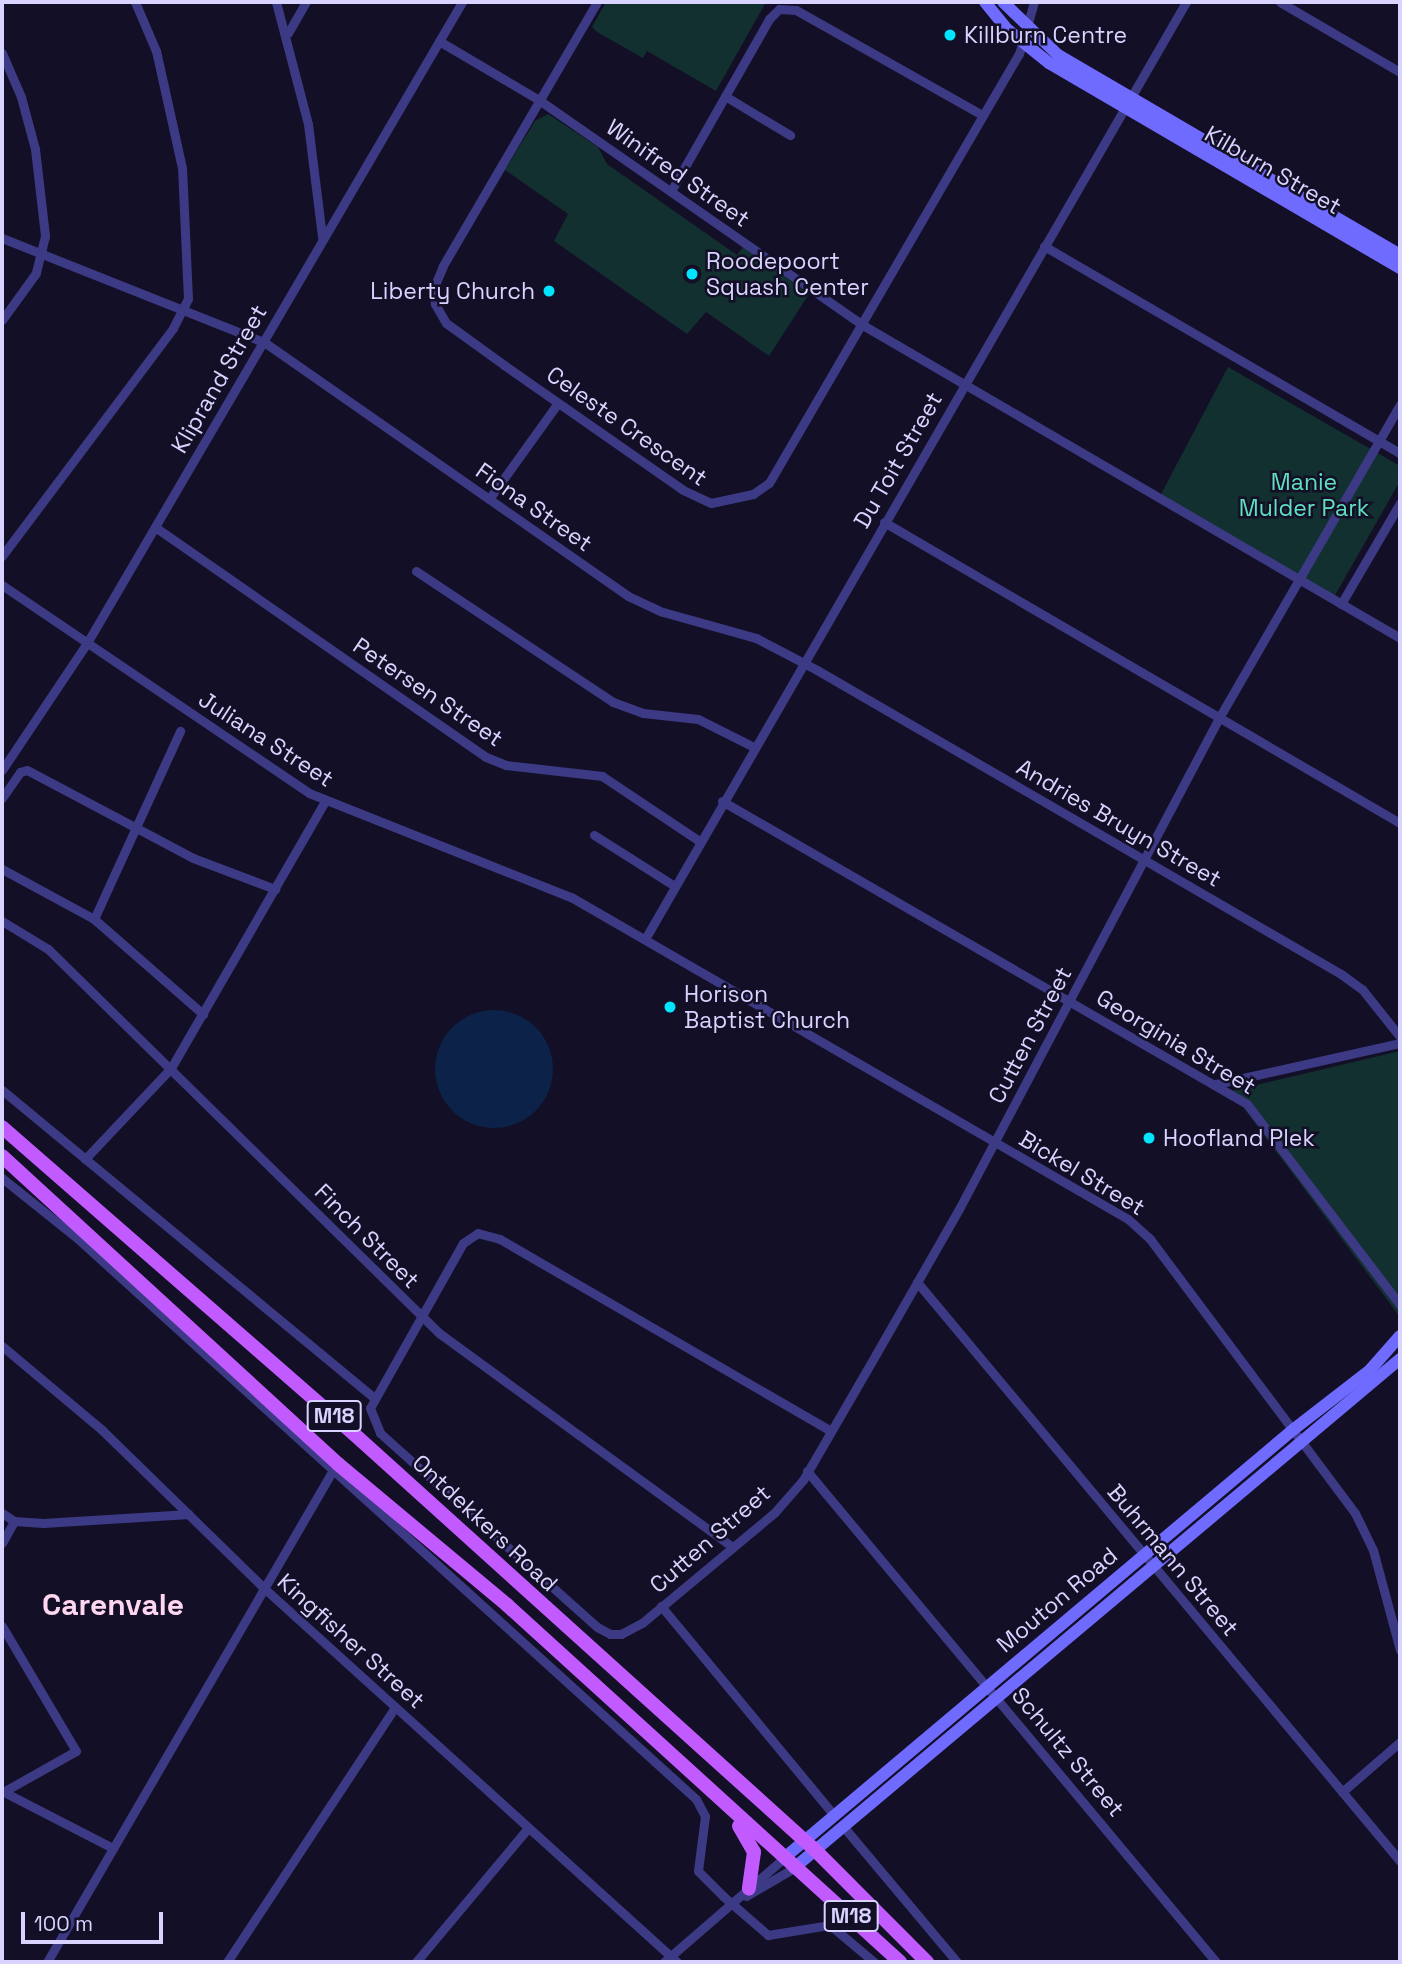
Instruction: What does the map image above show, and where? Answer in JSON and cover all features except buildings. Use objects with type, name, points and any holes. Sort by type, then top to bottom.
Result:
[{"type":"main road","points":[[985,2],[1023,44],[1127,105]]},
{"type":"main road","points":[[1003,2],[1058,55],[1127,105]]},
{"type":"main road","name":"Kilburn Street","points":[[1127,105],[1323,217],[1400,268]]},
{"type":"main road","name":"Kilburn Street","points":[[1323,217],[1400,255]]},
{"type":"main road","name":"Ontdekkers Road","points":[[2,1127],[354,1434],[808,1845],[927,1962]]},
{"type":"main road","name":"Ontdekkers Road","points":[[2,1156],[338,1464],[507,1605],[900,1962]]},
{"type":"main road","name":"Mouton Road","points":[[789,1863],[808,1845],[833,1814],[1294,1429],[1370,1370],[1400,1336]]},
{"type":"main road","name":"Mouton Road","points":[[808,1845],[842,1825],[1400,1359]]},
{"type":"main road","points":[[706,1786],[751,1843],[755,1861],[742,1898]]},
{"type":"street","points":[[2,556],[184,310],[188,285],[181,168],[156,51],[135,2]]},
{"type":"street","points":[[276,2],[288,33],[308,124],[322,237]]},
{"type":"street","points":[[288,33],[306,2]]},
{"type":"street","name":"Kliprand Street","points":[[4,764],[87,643],[264,342],[322,237],[462,2]]},
{"type":"street","name":"Celeste Crescent","points":[[597,2],[443,266],[433,293],[437,311],[446,323],[558,403],[698,500],[711,503],[753,494],[769,483],[1023,44],[1034,2]]},
{"type":"street","name":"Du Toit Street","points":[[645,939],[673,885],[1186,2]]},
{"type":"street","points":[[1280,2],[1400,72]]},
{"type":"street","points":[[671,191],[769,19],[779,9],[796,10],[982,115]]},
{"type":"street","name":"Winifred Street","points":[[439,41],[539,100],[861,324],[1400,638]]},
{"type":"street","points":[[2,53],[21,97],[35,149],[45,220],[44,254],[36,273],[2,320]]},
{"type":"street","points":[[725,96],[790,135]]},
{"type":"street","name":"Fiona Street","points":[[2,238],[264,342],[635,600],[663,612],[744,634],[803,662]]},
{"type":"street","points":[[1044,246],[1400,453]]},
{"type":"street","points":[[489,499],[558,403]]},
{"type":"street","name":"Cutten Street","points":[[630,1631],[775,1512],[807,1471],[995,1143],[1219,718],[1400,405]]},
{"type":"street","points":[[1341,604],[1400,503]]},
{"type":"street","points":[[884,522],[1400,822]]},
{"type":"street","name":"Petersen Street","points":[[155,527],[486,757],[506,765],[602,776],[699,841]]},
{"type":"street","points":[[416,571],[613,702],[643,713],[698,719],[754,747]]},
{"type":"street","name":"Juliana Street","points":[[2,585],[325,801],[557,891],[645,939]]},
{"type":"street","name":"Andries Bruyn Street","points":[[803,662],[1350,980],[1400,1037]]},
{"type":"street","points":[[94,919],[134,825],[180,731]]},
{"type":"street","points":[[2,798],[20,772],[27,770],[193,858],[275,889]]},
{"type":"street","points":[[85,1159],[171,1069],[325,801]]},
{"type":"street","name":"Georginia Street","points":[[722,802],[1216,1084],[1257,1114],[1400,1306]]},
{"type":"street","points":[[594,835],[673,885]]},
{"type":"street","points":[[2,869],[94,919],[203,1014]]},
{"type":"street","name":"Finch Street","points":[[2,920],[48,949],[421,1316],[732,1547]]},
{"type":"street","name":"Bickel Street","points":[[645,939],[1144,1233],[1303,1440],[1367,1532],[1400,1650]]},
{"type":"street","points":[[1216,1084],[1400,1042]]},
{"type":"street","points":[[2,1090],[373,1397],[473,1234],[500,1238],[831,1431]]},
{"type":"street","points":[[2,1178],[76,1238],[699,1801],[705,1816],[698,1871],[742,1898],[772,1936],[835,1927],[874,1962]]},
{"type":"street","name":"Buhrmann Street","points":[[917,1282],[1400,1861]]},
{"type":"street","name":"Kingfisher Street","points":[[2,1346],[102,1430],[265,1588],[671,1960]]},
{"type":"street","name":"Ontdekkers Road","points":[[373,1397],[371,1414],[380,1433],[597,1627],[616,1634],[630,1631]]},
{"type":"street","points":[[47,1962],[333,1470]]},
{"type":"street","name":"Schultz Street","points":[[807,1471],[1216,1962]]},
{"type":"street","points":[[2,1513],[14,1521],[82,1522],[189,1514]]},
{"type":"street","points":[[2,1543],[14,1521]]},
{"type":"street","points":[[661,1606],[833,1814]]},
{"type":"street","points":[[2,1626],[76,1751],[3,1791]]},
{"type":"street","points":[[227,1962],[395,1707]]},
{"type":"street","points":[[1342,1792],[1400,1742]]},
{"type":"street","points":[[3,1791],[113,1848]]},
{"type":"street","points":[[842,1825],[957,1962]]},
{"type":"street","points":[[416,1962],[528,1828]]},
{"type":"street","name":"Mouton Road","points":[[671,1960],[742,1898],[789,1863]]},
{"type":"green space","points":[[606,2],[766,2],[716,91],[647,51],[643,58],[597,32],[592,27]]},
{"type":"green space","name":"Roodepoort Squash Center","points":[[548,114],[598,147],[607,164],[737,255],[743,247],[809,294],[769,356],[706,312],[687,334],[554,241],[568,214],[505,170],[535,121]]},
{"type":"green space","name":"Manie Mulder Park","points":[[1228,367],[1400,466],[1400,481],[1334,597],[1160,496]]},
{"type":"green space","points":[[1400,1051],[1400,1317],[1231,1091]]},
{"type":"water","points":[[494,1010],[517,1015],[536,1027],[548,1046],[553,1069],[548,1092],[536,1111],[517,1123],[494,1128],[471,1123],[452,1111],[440,1092],[435,1069],[440,1046],[452,1027],[471,1015]]},
{"type":"place","name":"Killburn Centre","points":[[950,35]]},
{"type":"place","name":"Roodepoort Squash Center","points":[[692,274]]},
{"type":"place","name":"Liberty Church","points":[[549,291]]},
{"type":"place","name":"Horison Baptist Church","points":[[670,1007]]},
{"type":"place","name":"Hoofland Plek","points":[[1149,1138]]},
{"type":"district","name":"Carenvale","points":[[113,1605]]}]
